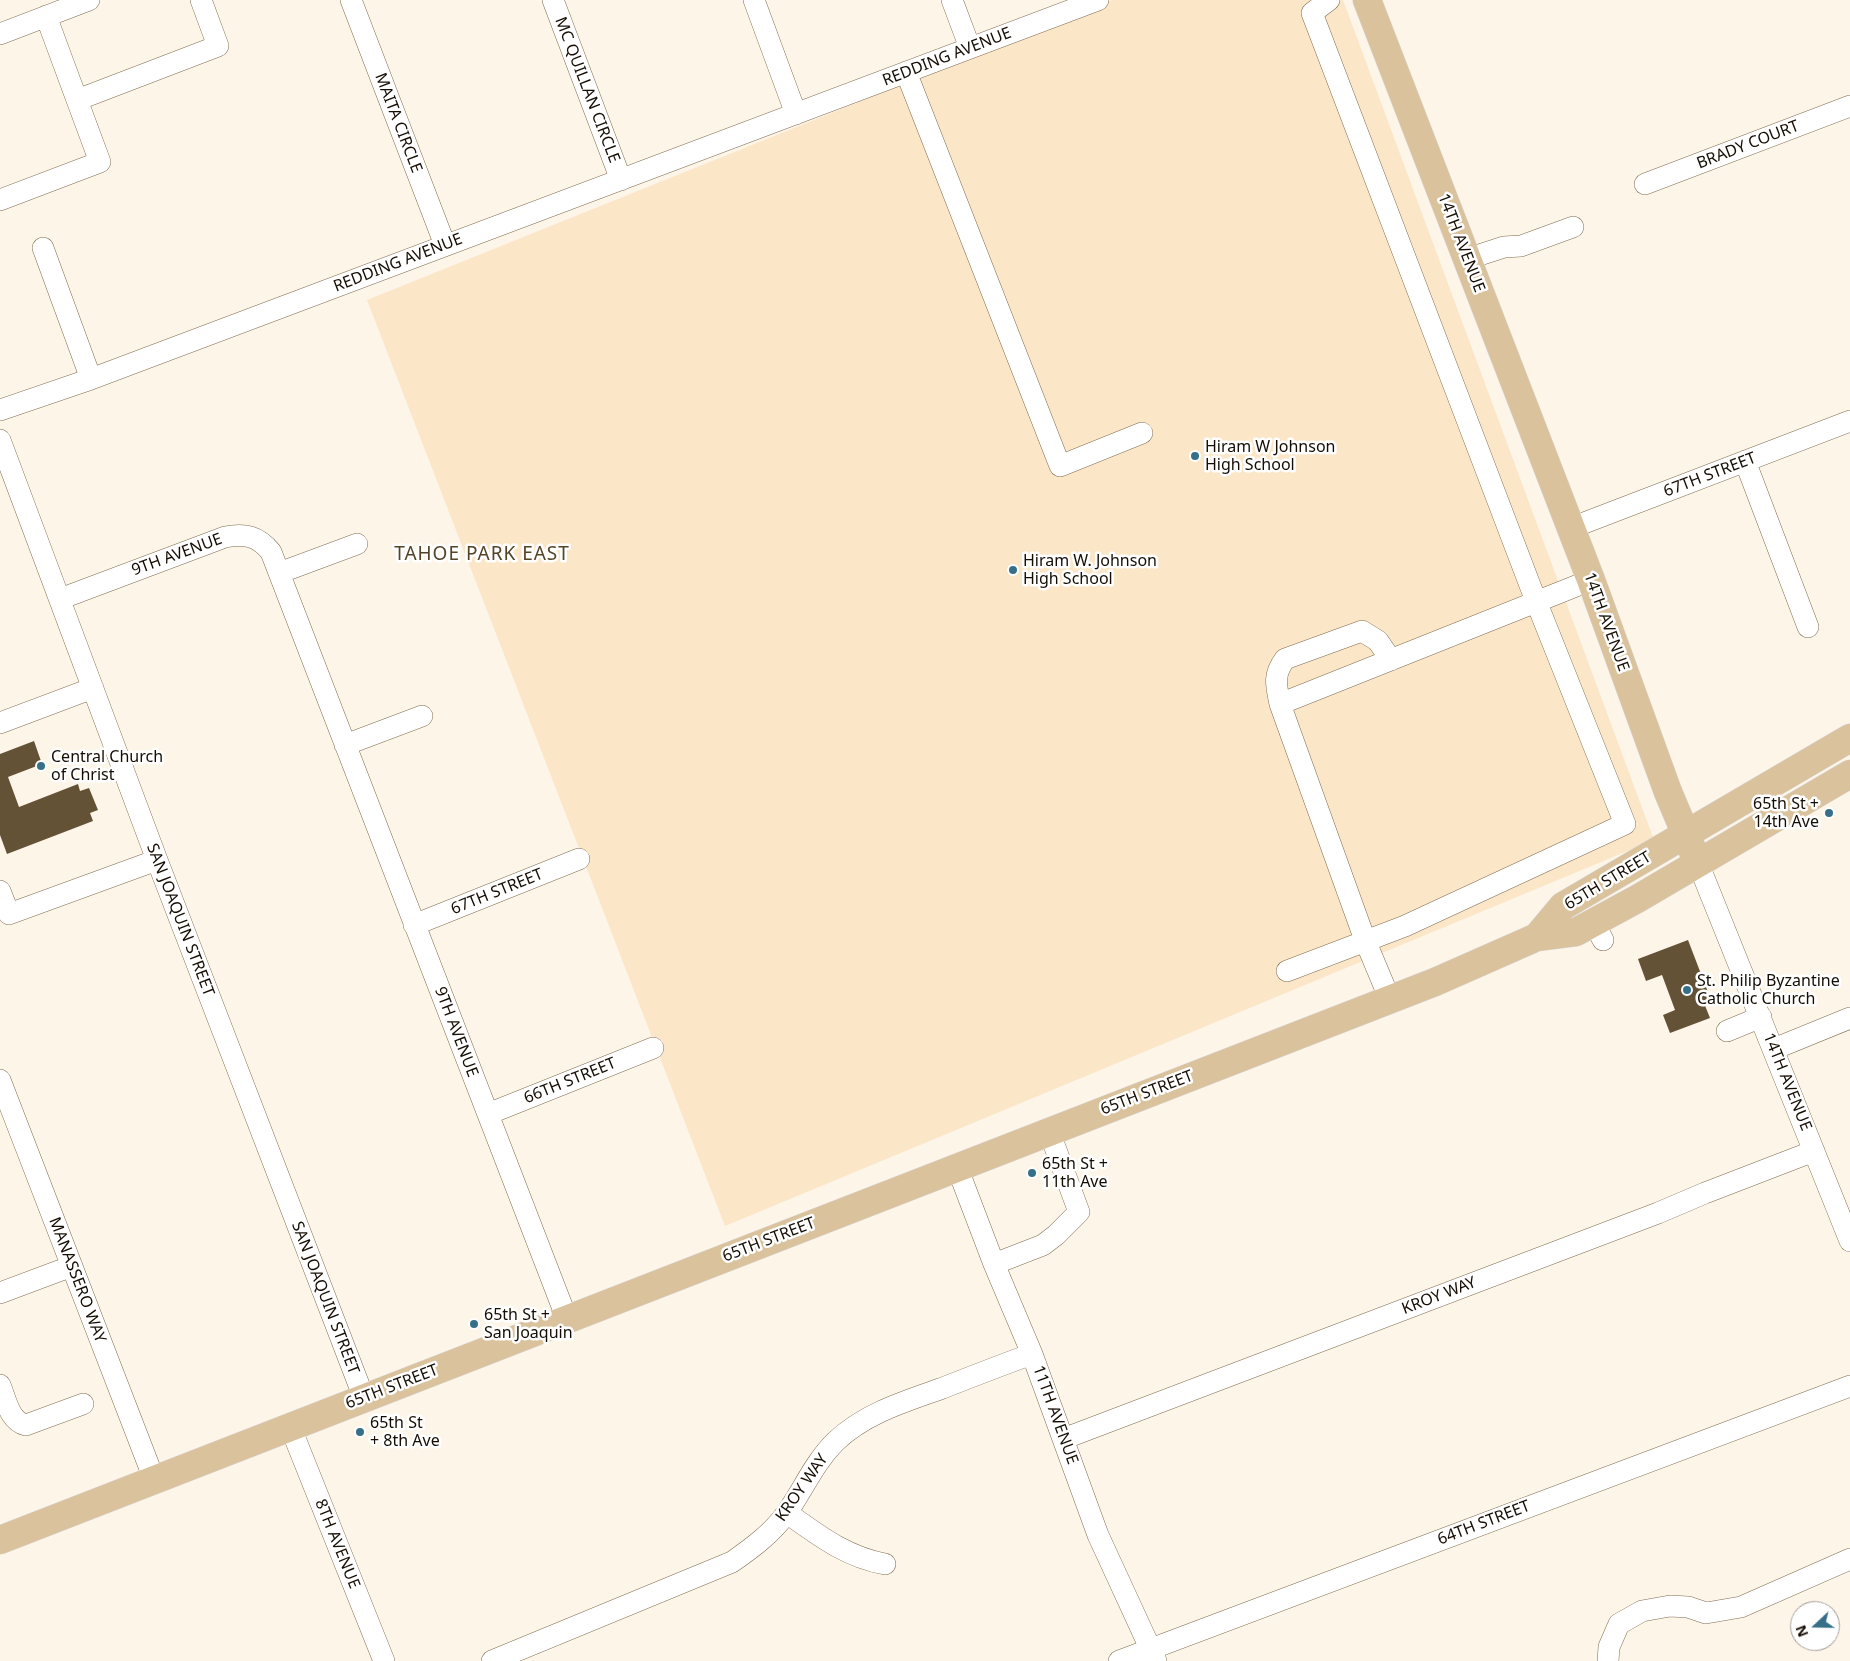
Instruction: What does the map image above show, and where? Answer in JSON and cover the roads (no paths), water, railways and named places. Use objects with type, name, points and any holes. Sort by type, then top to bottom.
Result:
[{"type":"main road","name":"14TH AVENUE","points":[[1372,1],[1467,260],[1591,580],[1668,792],[1698,863]]},
{"type":"main road","name":"65TH STREET","points":[[1537,937],[1563,906],[1850,738]]},
{"type":"main road","name":"65TH STREET","points":[[0,1540],[1461,972],[1537,937],[1576,932],[1598,932],[1698,863],[1850,774]]},
{"type":"street","points":[[0,34],[90,0]]},
{"type":"street","points":[[77,100],[218,46],[201,0]]},
{"type":"street","name":"MAITA CIRCLE","points":[[351,0],[445,245]]},
{"type":"street","name":"MC QUILLAN CIRCLE","points":[[553,0],[621,180]]},
{"type":"street","points":[[754,0],[796,114]]},
{"type":"street","points":[[952,0],[970,48]]},
{"type":"street","name":"REDDING AVENUE","points":[[0,410],[91,379],[1098,0]]},
{"type":"street","points":[[1287,971],[1405,926],[1625,824],[1536,602],[1312,14],[1329,0]]},
{"type":"street","points":[[0,200],[100,162],[46,16]]},
{"type":"street","points":[[906,72],[1060,466],[1142,433]]},
{"type":"street","name":"BRADY COURT","points":[[1645,184],[1850,106]]},
{"type":"street","points":[[1467,260],[1504,247],[1521,246],[1573,227]]},
{"type":"street","points":[[43,248],[91,379]]},
{"type":"street","name":"67TH STREET","points":[[1571,528],[1850,421]]},
{"type":"street","name":"SAN JOAQUIN STREET","points":[[0,440],[157,860],[364,1398]]},
{"type":"street","points":[[1745,461],[1808,627]]},
{"type":"street","name":"9TH AVENUE","points":[[60,599],[225,537],[241,534],[252,537],[263,543],[271,552],[567,1319]]},
{"type":"street","points":[[280,573],[357,544]]},
{"type":"street","points":[[1280,704],[1591,580]]},
{"type":"street","points":[[1388,995],[1365,940],[1280,704],[1275,681],[1278,670],[1285,659],[1362,631],[1378,642],[1391,660]]},
{"type":"street","points":[[0,724],[93,688]]},
{"type":"street","points":[[345,745],[422,716]]},
{"type":"street","name":"67TH STREET","points":[[414,925],[579,859]]},
{"type":"street","points":[[0,891],[9,914],[157,860]]},
{"type":"street","name":"14TH AVENUE","points":[[1698,863],[1849,1233]]},
{"type":"street","points":[[1727,1031],[1761,1017]]},
{"type":"street","points":[[1774,1049],[1850,1018]]},
{"type":"street","name":"66TH STREET","points":[[488,1114],[653,1048]]},
{"type":"street","name":"MANASSERO WAY","points":[[0,1080],[154,1479]]},
{"type":"street","points":[[994,1264],[1043,1245],[1079,1212],[1049,1131]]},
{"type":"street","name":"KROY WAY","points":[[1063,1439],[1658,1213],[1705,1192],[1814,1151]]},
{"type":"street","name":"11TH AVENUE","points":[[957,1167],[994,1264],[1032,1354],[1098,1535],[1154,1655]]},
{"type":"street","points":[[8,1290],[72,1266]]},
{"type":"street","name":"KROY WAY","points":[[492,1661],[732,1562],[757,1545],[787,1513],[816,1464],[835,1442],[853,1428],[888,1408],[1032,1354]]},
{"type":"street","points":[[0,1385],[13,1417],[20,1424],[26,1425],[83,1404]]},
{"type":"street","name":"64TH STREET","points":[[1119,1661],[1154,1655],[1850,1386]]},
{"type":"street","name":"8TH AVENUE","points":[[290,1426],[384,1661]]},
{"type":"street","points":[[787,1513],[835,1547],[855,1556],[885,1564]]},
{"type":"street","points":[[1608,1661],[1610,1647],[1619,1624],[1642,1611],[1670,1606],[1715,1613],[1741,1607],[1850,1560]]},
{"type":"place","name":"Hiram W Johnson High School","points":[[1195,456]]},
{"type":"place","name":"Hiram W. Johnson High School","points":[[1013,570]]},
{"type":"place","name":"Central Church of Christ","points":[[41,766]]},
{"type":"place","name":"65th St + 14th Ave","points":[[1829,813]]},
{"type":"place","name":"St. Philip Byzantine Catholic Church","points":[[1687,990]]},
{"type":"place","name":"65th St + 11th Ave","points":[[1032,1173]]},
{"type":"place","name":"65th St + San Joaquin","points":[[474,1324]]},
{"type":"place","name":"65th St + 8th Ave","points":[[360,1432]]},
{"type":"district","name":"TAHOE PARK EAST","points":[[482,555]]}]
